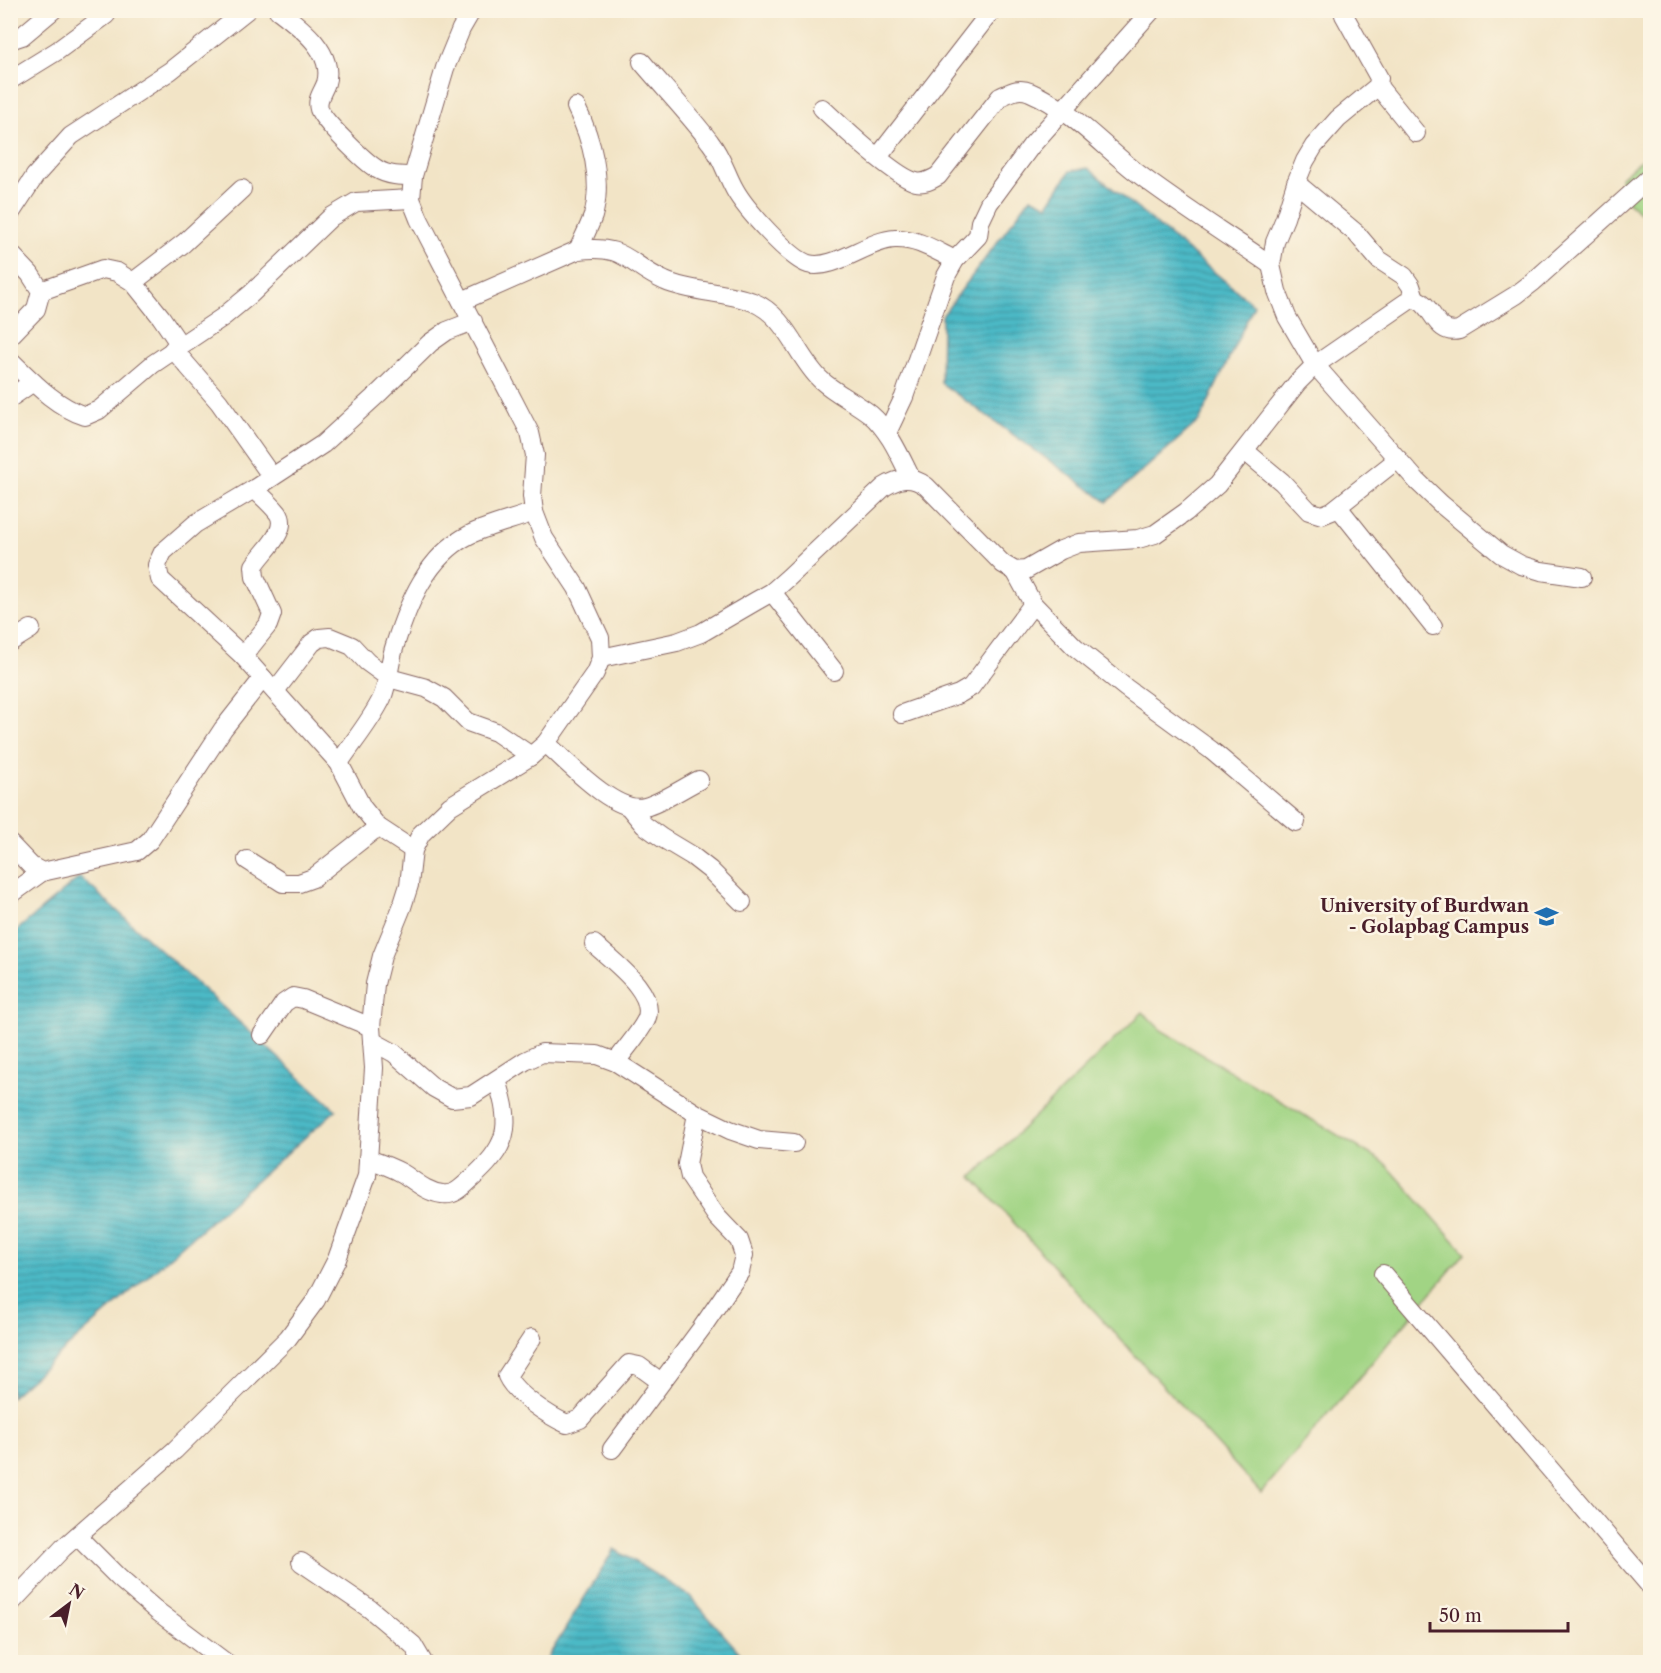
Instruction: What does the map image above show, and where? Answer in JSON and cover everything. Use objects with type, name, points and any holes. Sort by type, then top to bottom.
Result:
[{"type":"street","points":[[10,40],[22,36],[53,10]]},
{"type":"street","points":[[10,214],[35,176],[71,136],[170,71],[246,10]]},
{"type":"street","points":[[278,10],[300,26],[324,56],[328,67],[326,82],[319,96],[319,109],[330,126],[377,169],[394,176],[413,176]]},
{"type":"street","points":[[10,1604],[77,1536],[175,1449],[288,1338],[316,1300],[337,1259],[367,1176],[374,1068],[372,1034],[375,984],[382,956],[409,885],[413,850],[422,834],[450,806],[531,756],[546,743],[595,673],[601,657],[600,638],[577,588],[544,538],[534,513],[532,496],[535,455],[530,434],[419,219],[411,199],[413,176],[444,68],[472,10]]},
{"type":"street","points":[[878,157],[992,10]]},
{"type":"street","points":[[887,433],[904,397],[946,276],[955,261],[978,236],[980,222],[989,203],[1061,110],[1152,10]]},
{"type":"street","points":[[10,80],[57,51],[106,15]]},
{"type":"street","points":[[1344,15],[1378,78],[1378,86],[1416,133]]},
{"type":"street","points":[[642,62],[710,141],[722,157],[736,193],[790,254],[809,264],[827,263],[876,242],[895,238],[913,240],[955,261]]},
{"type":"street","points":[[1378,86],[1338,119],[1314,146],[1296,183],[1275,242],[1271,266],[1287,317],[1315,365],[1441,504],[1501,554],[1521,565],[1541,571],[1582,577]]},
{"type":"street","points":[[822,108],[878,157],[908,179],[922,183],[938,176],[1000,97],[1014,90],[1031,93],[1061,110],[1168,196],[1271,266]]},
{"type":"street","points":[[576,107],[585,126],[598,191],[593,217],[578,250]]},
{"type":"street","points":[[1296,183],[1356,233],[1378,259],[1404,276],[1412,286],[1415,298],[1423,303],[1445,330],[1452,332],[1459,330],[1533,282],[1650,177]]},
{"type":"street","points":[[132,282],[184,243],[242,189]]},
{"type":"street","points":[[10,360],[33,382],[71,412],[85,416],[99,410],[177,347],[223,317],[251,294],[331,217],[356,202],[411,199]]},
{"type":"street","points":[[462,301],[578,250],[599,248],[617,251],[663,280],[684,288],[752,302],[766,309],[784,327],[808,365],[822,381],[872,415],[887,433],[911,478]]},
{"type":"street","points":[[10,253],[30,274],[40,291],[36,309],[10,336]]},
{"type":"street","points":[[40,291],[103,268],[117,272],[132,282],[161,316],[177,347],[272,477]]},
{"type":"street","points":[[1015,571],[1026,570],[1061,550],[1079,543],[1138,539],[1155,534],[1186,512],[1217,485],[1297,383],[1315,365],[1415,298]]},
{"type":"street","points":[[413,850],[378,827],[362,807],[339,763],[243,656],[160,579],[157,565],[163,552],[195,524],[254,489],[322,444],[430,343],[447,331],[473,321]]},
{"type":"street","points":[[10,398],[33,382]]},
{"type":"street","points":[[1245,451],[1282,482],[1309,511],[1322,515],[1338,507],[1398,459]]},
{"type":"street","points":[[601,657],[676,642],[700,633],[772,592],[884,487],[897,479],[911,478],[926,486],[1004,564],[1015,571],[1033,604],[1075,647],[1126,688],[1182,727],[1296,822]]},
{"type":"street","points":[[243,656],[268,625],[272,614],[255,577],[254,566],[282,525],[279,514],[254,489]]},
{"type":"street","points":[[1338,507],[1433,626]]},
{"type":"street","points":[[339,763],[381,700],[389,678],[392,653],[405,611],[426,575],[449,548],[470,535],[534,513]]},
{"type":"street","points":[[772,592],[834,671]]},
{"type":"street","points":[[902,714],[959,694],[971,687],[1033,604]]},
{"type":"street","points":[[10,642],[31,629]]},
{"type":"street","points":[[10,895],[42,872],[137,852],[150,840],[183,786],[223,729],[319,638],[330,637],[352,646],[367,662],[389,678],[426,688],[444,698],[468,722],[496,732],[531,756]]},
{"type":"street","points":[[546,743],[611,800],[629,807],[646,807],[699,780]]},
{"type":"street","points":[[629,807],[644,825],[692,855],[742,902]]},
{"type":"street","points":[[247,860],[283,883],[299,883],[313,878],[378,827]]},
{"type":"street","points":[[10,844],[30,866],[42,872]]},
{"type":"street","points":[[594,944],[643,992],[648,1004],[646,1020],[616,1062]]},
{"type":"street","points":[[262,1035],[284,1003],[293,998],[303,999],[372,1034],[434,1088],[452,1098],[471,1096],[525,1061],[542,1053],[597,1055],[616,1062],[697,1114],[730,1130],[759,1140],[794,1143]]},
{"type":"street","points":[[368,1159],[392,1168],[425,1189],[442,1194],[457,1192],[488,1164],[503,1141],[505,1106],[497,1080]]},
{"type":"street","points":[[612,1449],[701,1329],[744,1263],[739,1240],[717,1217],[690,1177],[687,1164],[697,1114]]},
{"type":"street","points":[[1383,1274],[1650,1586]]},
{"type":"street","points":[[532,1338],[507,1376],[511,1386],[555,1419],[567,1424],[580,1419],[628,1364],[639,1366],[661,1382]]},
{"type":"street","points":[[77,1536],[156,1611],[225,1662]]},
{"type":"street","points":[[301,1562],[370,1609],[413,1645],[423,1662]]},
{"type":"green space","points":[[1650,152],[1650,221],[1623,198],[1620,178]]},
{"type":"green space","points":[[1143,1012],[1161,1030],[1385,1163],[1465,1253],[1261,1493],[972,1177]]},
{"type":"water","points":[[1088,168],[1254,305],[1200,420],[1107,502],[941,383],[942,316],[1031,197],[1048,205],[1070,171]]},
{"type":"water","points":[[80,877],[336,1110],[11,1397],[11,935]]},
{"type":"water","points":[[614,1549],[690,1596],[740,1653],[735,1662],[545,1662]]},
{"type":"place","name":"University of Burdwan - Golapbag Campus","points":[[1547,916]]}]
